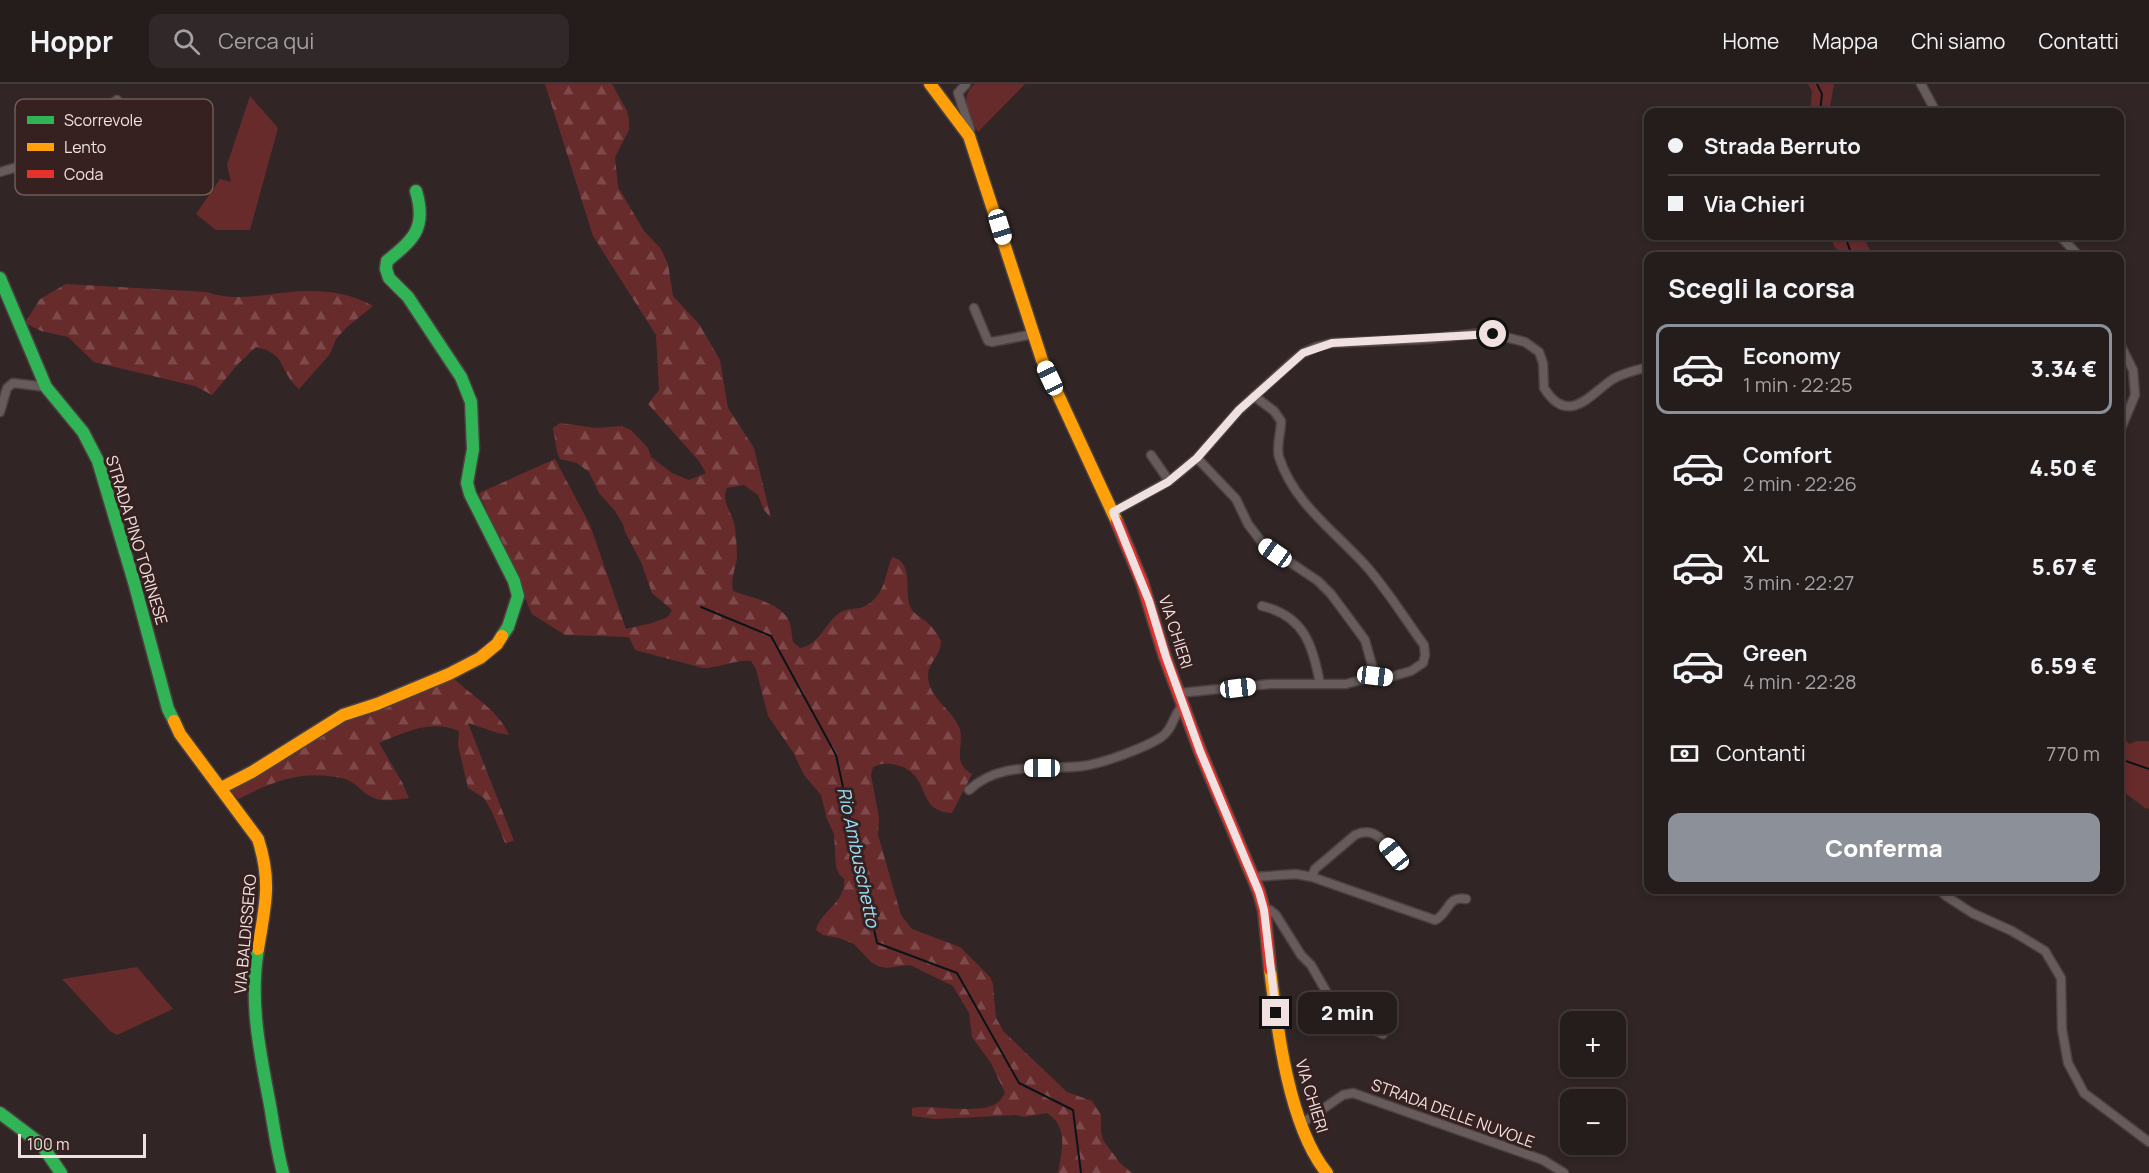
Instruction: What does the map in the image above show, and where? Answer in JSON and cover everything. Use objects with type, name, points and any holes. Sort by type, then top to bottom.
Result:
[{"type":"street","name":"VIA CHIERI","points":[[930,84],[969,136],[1042,360],[1113,512],[1149,601],[1159,637],[1216,791],[1253,877],[1264,910],[1278,1033],[1289,1089],[1313,1154],[1327,1173]]},
{"type":"street","points":[[966,84],[958,93],[970,129],[969,136]]},
{"type":"street","points":[[1921,84],[1934,108]]},
{"type":"street","points":[[0,172],[15,168]]},
{"type":"street","points":[[221,788],[252,772],[343,715],[377,704],[449,674],[480,658],[497,644],[508,627],[514,611],[518,596],[514,581],[467,483],[473,449],[471,402],[461,377],[408,297],[389,278],[386,269],[387,261],[413,240],[421,228],[421,203],[416,191]]},
{"type":"street","points":[[2064,240],[2075,252]]},
{"type":"street","name":"STRADA PINO TORINESE","points":[[0,278],[46,387],[83,432],[98,461],[154,656]]},
{"type":"street","points":[[974,308],[988,341],[1034,334]]},
{"type":"street","points":[[1113,512],[1168,482],[1197,458],[1239,410],[1303,353],[1332,343],[1426,339],[1482,333],[1526,342],[1539,352],[1543,363],[1546,392],[1556,401],[1567,405],[1581,404],[1614,379],[1644,368]]},
{"type":"street","points":[[2124,352],[2133,370],[2134,395],[2124,421]]},
{"type":"street","points":[[0,412],[7,388],[13,383],[46,387]]},
{"type":"street","points":[[969,790],[980,780],[1004,770],[1085,766],[1124,754],[1160,739],[1168,732],[1179,709],[1181,699],[1270,684],[1346,684],[1375,676],[1390,677],[1411,671],[1423,663],[1424,645],[1369,570],[1345,543],[1316,518],[1303,500],[1280,458],[1277,444],[1281,421],[1274,411],[1254,396]]},
{"type":"street","points":[[1151,455],[1168,482]]},
{"type":"street","points":[[1197,458],[1236,499],[1248,524],[1263,544],[1318,581],[1331,594],[1365,640],[1375,676]]},
{"type":"street","points":[[1262,606],[1274,609],[1299,625],[1317,666],[1320,684]]},
{"type":"street","name":"VIA BALDISSERO","points":[[154,656],[168,709],[180,734],[258,839],[265,855],[268,889],[257,951],[255,1018],[277,1154],[283,1173]]},
{"type":"street","points":[[1312,877],[1315,869],[1355,835],[1362,832],[1371,832],[1380,837],[1394,854]]},
{"type":"street","points":[[1253,877],[1296,874],[1312,877],[1430,919],[1438,919],[1448,903],[1455,899],[1466,899]]},
{"type":"street","points":[[1944,894],[1972,913],[2012,931],[2045,951],[2061,978],[2062,1029],[2068,1063],[2084,1093],[2149,1142]]},
{"type":"street","points":[[1264,910],[1270,910],[1276,915],[1301,955],[1311,965],[1339,1014],[1383,1034]]},
{"type":"street","name":"STRADA DELLE NUVOLE","points":[[1301,1124],[1343,1095],[1353,1093],[1543,1160],[1564,1173]]},
{"type":"street","points":[[0,1113],[41,1144],[61,1173]]},
{"type":"green space","points":[[545,84],[612,84],[627,111],[629,120],[629,130],[615,157],[618,187],[644,231],[661,249],[668,264],[673,296],[699,324],[720,360],[728,408],[754,448],[771,518],[764,510],[758,495],[744,485],[727,488],[725,499],[734,523],[737,546],[733,591],[763,601],[783,613],[791,627],[793,642],[800,648],[817,639],[838,614],[861,608],[871,602],[882,588],[892,557],[903,564],[906,570],[911,609],[927,622],[941,641],[939,651],[930,667],[929,683],[936,697],[959,727],[961,733],[960,758],[965,769],[972,774],[952,813],[940,811],[933,806],[910,771],[890,764],[873,767],[871,775],[879,818],[878,835],[901,915],[912,929],[960,947],[990,977],[993,984],[996,1018],[1004,1032],[1067,1092],[1092,1101],[1101,1115],[1103,1140],[1120,1163],[1132,1173],[1058,1173],[1062,1148],[1061,1132],[1059,1125],[1047,1113],[1024,1117],[1016,1115],[936,1119],[912,1116],[912,1108],[920,1107],[984,1108],[997,1103],[1005,1093],[991,1063],[972,1037],[969,1013],[953,986],[910,965],[886,968],[878,966],[854,944],[823,935],[816,930],[844,887],[844,879],[836,867],[834,834],[827,819],[821,795],[804,775],[793,752],[768,716],[756,669],[751,661],[703,668],[635,650],[629,637],[565,635],[532,614],[479,493],[555,459],[590,525],[626,629],[668,617],[672,610],[652,593],[641,562],[623,524],[599,493],[589,472],[577,463],[560,459],[553,428],[560,423],[596,428],[622,426],[631,430],[648,448],[651,457],[672,473],[689,480],[706,473],[699,461],[648,404],[659,390],[656,335],[593,236]]},
{"type":"green space","points":[[975,84],[1025,84],[978,132],[966,101],[970,89]]},
{"type":"green space","points":[[1808,84],[1834,84],[1830,108],[1810,108],[1812,91]]},
{"type":"green space","points":[[250,96],[278,128],[250,230],[216,230],[196,214],[209,195],[213,195],[213,189],[220,179],[231,182],[227,165]]},
{"type":"green space","points":[[1832,240],[1865,240],[1871,252],[1839,252]]},
{"type":"green space","points":[[66,284],[207,292],[235,297],[316,291],[340,294],[373,306],[336,339],[330,354],[299,389],[273,354],[256,347],[212,395],[195,386],[94,362],[68,337],[41,331],[25,323],[40,299]]},
{"type":"green space","points":[[451,676],[491,710],[509,735],[468,723],[514,841],[505,843],[484,798],[468,788],[458,745],[459,731],[449,728],[438,726],[418,728],[379,743],[409,798],[378,799],[368,795],[347,780],[316,775],[282,780],[239,799],[227,788],[345,719]]},
{"type":"green space","points":[[2124,740],[2130,744],[2137,741],[2149,741],[2149,809],[2124,792]]},
{"type":"green space","points":[[137,967],[173,1009],[117,1035],[110,1031],[62,979]]},
{"type":"waterway","points":[[1817,84],[1822,94],[1820,108]]},
{"type":"waterway","points":[[1846,240],[1851,252]]},
{"type":"waterway","name":"Rio Ambuschetto","points":[[701,607],[771,636],[836,755],[877,943],[957,973],[1019,1083],[1073,1110],[1081,1173]]},
{"type":"waterway","points":[[2124,760],[2149,769]]},
{"type":"traffic: fast","points":[[416,191],[420,214],[416,232],[387,261],[386,269],[389,278],[408,297],[461,377],[471,402],[473,449],[467,483],[470,494],[514,581],[518,596],[508,627],[502,636]]},
{"type":"traffic: fast","points":[[0,278],[46,387],[83,432],[98,461],[168,709],[174,721]]},
{"type":"traffic: fast","points":[[258,949],[255,988],[257,1027],[283,1173]]},
{"type":"traffic: fast","points":[[0,1113],[41,1144],[61,1173]]},
{"type":"traffic: slow","points":[[930,84],[969,136],[1042,360],[1117,522]]},
{"type":"traffic: slow","points":[[221,788],[252,772],[343,715],[377,704],[449,674],[480,658],[497,644],[502,636]]},
{"type":"traffic: slow","points":[[174,721],[180,734],[258,839],[266,881],[265,907],[258,949]]},
{"type":"traffic: slow","points":[[1270,969],[1281,1047],[1294,1104],[1303,1130],[1327,1173]]},
{"type":"traffic: jam","points":[[1117,522],[1142,582],[1165,657],[1200,751],[1259,892],[1264,910],[1270,969]]},
{"type":"route","points":[[1276,1013],[1264,910],[1259,892],[1200,751],[1159,637],[1149,601],[1113,512],[1168,482],[1197,458],[1239,410],[1303,353],[1332,343],[1493,334]]}]
